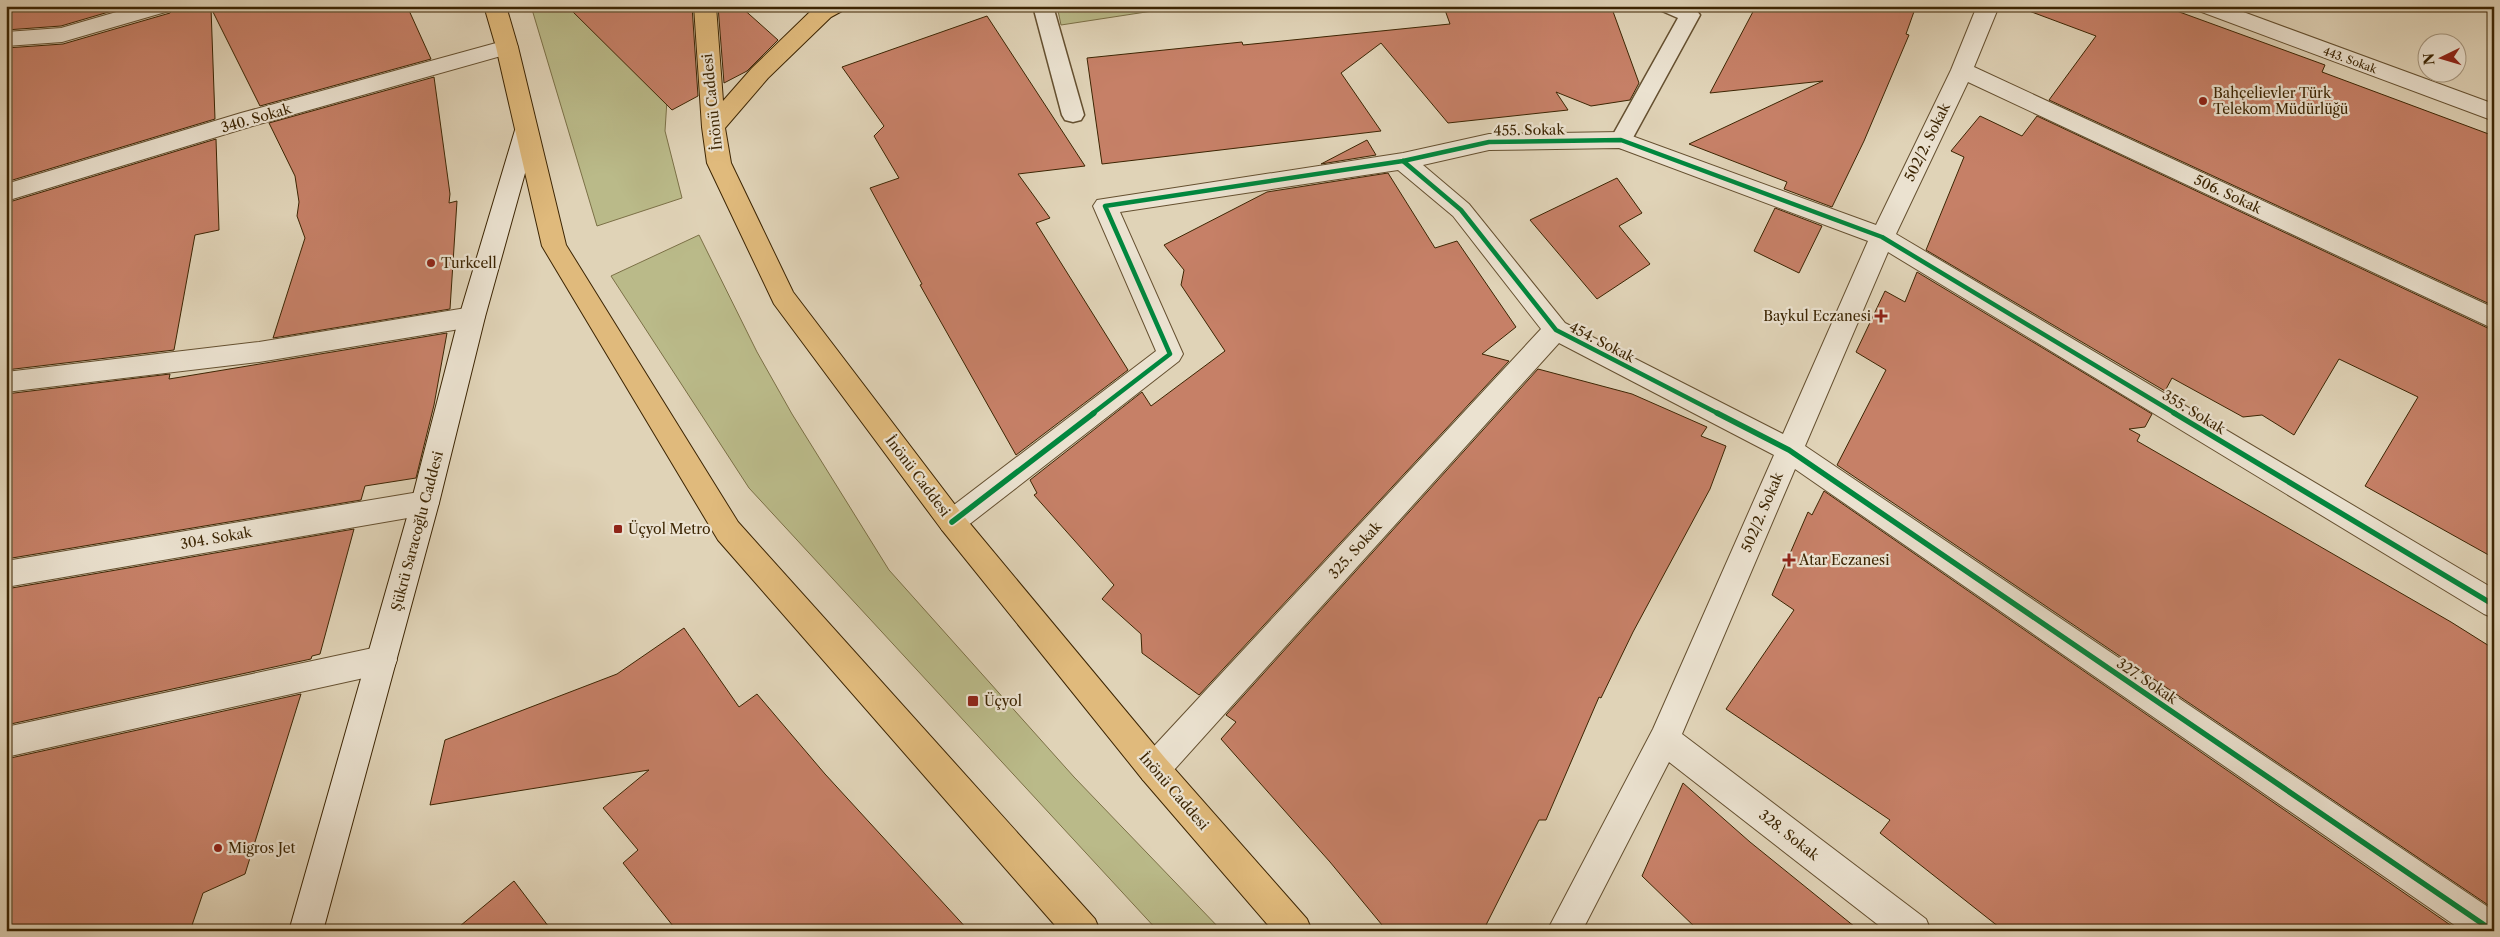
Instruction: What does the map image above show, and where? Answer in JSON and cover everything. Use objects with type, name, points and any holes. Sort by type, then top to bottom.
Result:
[{"type":"main road","points":[[494,6],[507,46],[554,246],[728,531],[1083,931]]},
{"type":"main road","name":"İnönü Caddesi","points":[[705,6],[713,126],[719,164],[783,296],[952,522],[1154,769],[1295,931]]},
{"type":"main road","points":[[713,126],[760,73],[823,12],[835,6]]},
{"type":"street","points":[[6,39],[62,36],[162,6]]},
{"type":"street","name":"502/2. Sokak","points":[[1564,931],[1664,739],[1882,237],[1962,70],[1988,6]]},
{"type":"street","name":"443. Sokak","points":[[2206,6],[2494,113]]},
{"type":"street","name":"340. Sokak","points":[[6,193],[248,120],[507,46]]},
{"type":"street","name":"506. Sokak","points":[[1962,70],[2494,319]]},
{"type":"street","name":"Şükrü Saracoğlu Caddesi","points":[[306,931],[425,502],[472,317],[526,130]]},
{"type":"street","name":"455. Sokak","points":[[952,522],[1170,354],[1105,206],[1403,161],[1489,142],[1620,140],[1882,237]]},
{"type":"street","name":"454. Sokak","points":[[1403,161],[1461,210],[1556,330],[1789,450]]},
{"type":"street","name":"355. Sokak","points":[[1882,237],[2494,605]]},
{"type":"street","points":[[6,382],[259,352],[472,317]]},
{"type":"street","name":"325. Sokak","points":[[1154,769],[1556,330]]},
{"type":"street","name":"327. Sokak","points":[[1789,450],[2493,931]]},
{"type":"street","name":"304. Sokak","points":[[6,574],[425,502]]},
{"type":"street","points":[[6,742],[382,660]]},
{"type":"street","name":"328. Sokak","points":[[1664,739],[1914,931]]},
{"type":"lane","points":[[1043,6],[1073,115]]},
{"type":"lane","points":[[1620,140],[1690,15],[1669,6]]},
{"type":"green space","points":[[531,6],[673,6],[665,131],[682,198],[597,226]]},
{"type":"green space","points":[[1057,6],[1185,6],[1061,25]]},
{"type":"green space","points":[[699,235],[757,352],[792,414],[889,570],[1074,777],[1222,931],[1158,931],[749,488],[611,276]]},
{"type":"building","points":[[6,6],[129,6],[61,26],[6,30]]},
{"type":"building","points":[[174,6],[407,6],[431,59],[260,106],[211,8],[215,119],[6,182],[6,48],[63,44],[170,13]]},
{"type":"building","points":[[567,6],[692,6],[698,96],[672,110]]},
{"type":"building","points":[[718,6],[740,6],[778,40],[747,71],[724,83]]},
{"type":"building","points":[[1491,6],[1611,6],[1639,83],[1630,100],[1591,106],[1556,92],[1568,110],[1448,123],[1381,43],[1341,73],[1381,131],[1102,164],[1087,58],[1242,42],[1243,45],[1450,24],[1445,10]]},
{"type":"building","points":[[1756,6],[1916,6],[1906,34],[1909,35],[1864,141],[1832,207],[1784,189],[1787,182],[1689,144],[1823,81],[1710,93]]},
{"type":"building","points":[[2029,6],[2163,6],[2325,65],[2322,72],[2494,136],[2494,306],[2049,100],[2096,36],[2029,11]]},
{"type":"building","points":[[987,16],[1085,166],[1018,174],[1050,218],[1036,223],[1128,370],[1016,455],[920,285],[922,284],[870,188],[899,178],[874,136],[884,126],[842,67]]},
{"type":"building","points":[[434,77],[450,194],[449,203],[457,201],[450,309],[273,338],[305,238],[297,216],[299,202],[295,176],[269,123]]},
{"type":"building","points":[[1980,116],[2022,136],[2037,116],[2494,331],[2494,558],[2365,486],[2418,397],[2339,359],[2294,435],[2262,415],[2243,417],[2172,378],[2165,391],[1926,250],[1964,157],[1951,151]]},
{"type":"building","points":[[216,139],[219,230],[195,235],[174,350],[6,370],[6,203]]},
{"type":"building","points":[[1367,140],[1376,155],[1321,164]]},
{"type":"building","points":[[1388,173],[1435,248],[1457,241],[1516,327],[1482,354],[1509,361],[1199,695],[1142,653],[1141,634],[1102,599],[1114,585],[1034,495],[1037,493],[1030,480],[1142,392],[1151,406],[1225,351],[1181,285],[1184,270],[1164,245],[1267,192]]},
{"type":"building","points":[[1617,178],[1642,213],[1619,226],[1650,264],[1597,299],[1530,220]]},
{"type":"building","points":[[1775,208],[1822,226],[1799,273],[1754,251]]},
{"type":"building","points":[[1917,272],[2152,414],[2145,427],[2129,429],[2140,435],[2137,441],[2451,622],[2494,649],[2494,909],[1837,465],[1886,370],[1856,352],[1885,291],[1905,302]]},
{"type":"building","points":[[447,333],[434,405],[416,478],[365,486],[361,500],[6,559],[6,394],[170,374],[169,379]]},
{"type":"building","points":[[1538,369],[1632,394],[1707,427],[1701,436],[1726,446],[1710,489],[1633,632],[1601,698],[1599,697],[1546,820],[1539,820],[1483,931],[1387,931],[1330,862],[1221,739],[1236,722],[1226,715]]},
{"type":"building","points":[[1824,491],[2459,931],[2004,931],[1880,833],[1890,820],[1726,709],[1794,610],[1772,595],[1808,512],[1812,515]]},
{"type":"building","points":[[354,529],[320,654],[312,656],[311,659],[6,725],[6,589]]},
{"type":"building","points":[[684,628],[739,707],[757,694],[825,774],[969,931],[677,931],[623,863],[638,850],[603,808],[649,770],[430,805],[445,740],[617,674]]},
{"type":"building","points":[[301,694],[245,874],[203,893],[190,931],[6,931],[6,759]]},
{"type":"building","points":[[1683,783],[1750,842],[1860,931],[1699,931],[1642,876]]},
{"type":"building","points":[[514,881],[552,931],[454,931]]},
{"type":"cycle path","points":[[952,522],[1170,354],[1105,206],[1403,161],[1489,142],[1621,140],[1882,237],[2494,605]]},
{"type":"cycle path","points":[[1403,161],[1461,210],[1556,330],[1789,450],[2493,931]]},
{"type":"place","name":"Bahçelievler Türk Telekom Müdürlüğü","points":[[2203,101]]},
{"type":"place","name":"Turkcell","points":[[431,263]]},
{"type":"place","name":"Baykul Eczanesi","points":[[1881,316]]},
{"type":"place","name":"Üçyol Metro","points":[[618,529]]},
{"type":"place","name":"Atar Eczanesi","points":[[1789,560]]},
{"type":"place","name":"Üçyol","points":[[973,701]]},
{"type":"place","name":"Migros Jet","points":[[218,848]]}]
